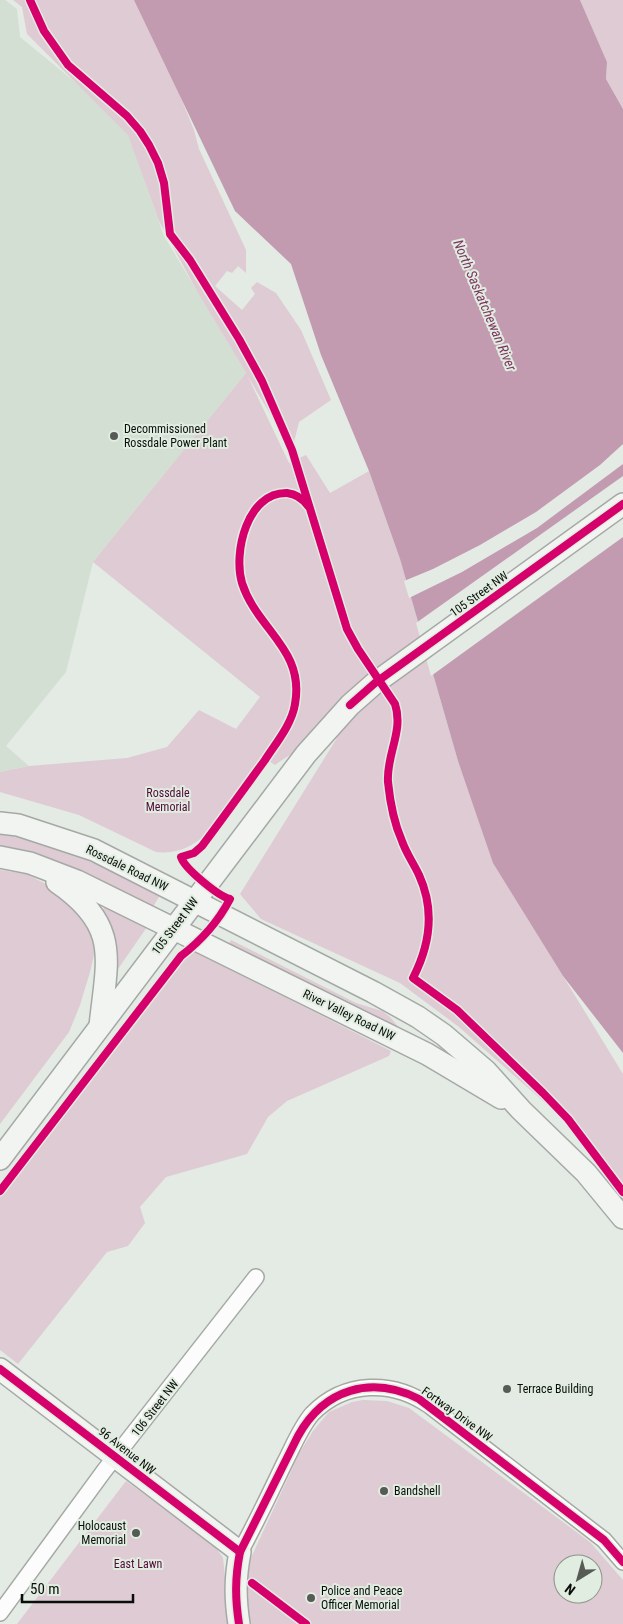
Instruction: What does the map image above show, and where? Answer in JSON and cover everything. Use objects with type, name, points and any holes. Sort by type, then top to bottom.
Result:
[{"type":"main road","name":"105 Street NW","points":[[0,1159],[306,754],[350,705],[375,683],[623,504]]},
{"type":"main road","name":"Rossdale Road NW","points":[[0,823],[18,825],[94,850],[194,901]]},
{"type":"main road","points":[[0,857],[30,863],[77,881],[173,929]]},
{"type":"main road","points":[[30,863],[80,899],[93,913],[102,932],[107,966],[100,1026]]},
{"type":"main road","name":"River Valley Road NW","points":[[194,901],[418,1017],[444,1035],[486,1071],[521,1110],[586,1173],[623,1218]]},
{"type":"main road","name":"River Valley Road NW","points":[[173,929],[427,1054],[521,1110]]},
{"type":"main road","name":"96 Avenue NW","points":[[0,1369],[240,1552]]},
{"type":"main road","points":[[239,1624],[235,1590],[236,1570],[240,1552]]},
{"type":"street","name":"106 Street NW","points":[[0,1612],[104,1471],[256,1277]]},
{"type":"street","name":"Fortway Drive NW","points":[[240,1552],[298,1436],[312,1415],[332,1399],[345,1393],[369,1387],[382,1387],[407,1393],[430,1406],[604,1540],[623,1562]]},
{"type":"shaded area","points":[[0,0],[5,0],[17,9],[20,37],[124,122],[164,236],[246,373],[93,562],[66,672],[6,746],[29,766],[0,772]]},
{"type":"green space","name":"Rossdale Memorial","points":[[13,0],[137,0],[174,81],[194,130],[199,149],[246,250],[246,273],[238,266],[232,273],[227,271],[215,286],[242,310],[255,294],[251,288],[257,282],[276,293],[301,330],[331,400],[299,422],[292,450],[248,377],[289,463],[306,455],[330,493],[369,471],[400,559],[458,761],[498,870],[623,1074],[623,1183],[577,1131],[459,1027],[400,983],[261,919],[240,894],[337,738],[304,748],[275,765],[269,761],[246,782],[210,831],[187,848],[172,852],[156,852],[79,815],[0,792],[0,772],[29,766],[127,758],[167,747],[199,710],[236,729],[260,697],[93,562],[246,373],[198,293],[159,221],[128,135],[27,34],[22,7]]},
{"type":"green space","points":[[580,0],[623,0],[623,109],[606,79],[607,62]]},
{"type":"green space","points":[[0,832],[37,840],[69,852],[160,895],[153,907],[0,848]]},
{"type":"green space","points":[[0,870],[26,874],[54,888],[73,903],[95,939],[90,972],[69,1032],[0,1124]]},
{"type":"green space","points":[[105,907],[147,927],[118,969],[115,968],[102,910]]},
{"type":"green space","points":[[231,940],[356,1003],[382,1011],[400,1029],[236,950],[229,944]]},
{"type":"green space","points":[[194,951],[391,1051],[389,1056],[287,1101],[268,1117],[247,1154],[166,1177],[140,1207],[145,1223],[128,1246],[107,1252],[18,1364],[0,1350],[0,1197],[183,958]]},
{"type":"green space","points":[[363,1400],[387,1401],[409,1408],[590,1542],[600,1554],[553,1554],[553,1604],[603,1604],[603,1557],[623,1580],[623,1624],[248,1624],[246,1590],[249,1562],[300,1452],[313,1431],[329,1412],[352,1402]]},
{"type":"green space","name":"East Lawn","points":[[126,1481],[215,1546],[223,1558],[230,1624],[17,1624]]},
{"type":"water","name":"North Saskatchewan River","points":[[134,0],[580,0],[607,62],[606,79],[623,109],[623,1053],[563,976],[493,863],[458,761],[400,559],[369,471],[321,355],[291,264],[235,211]]},
{"type":"pier","points":[[623,444],[623,464],[537,528],[462,572],[409,598],[404,581],[433,569],[480,545],[536,512],[600,465]]},
{"type":"pier","points":[[623,476],[623,537],[431,676],[416,623]]},
{"type":"cycle path","points":[[30,0],[44,31],[68,65],[127,116],[149,145],[158,163],[164,183],[170,234],[190,260],[239,339],[262,381],[292,450],[347,629],[358,649],[395,704],[397,724],[388,772],[390,797],[399,834],[424,888],[429,914],[427,940],[413,978],[457,1010],[543,1093],[568,1119],[623,1192]]},
{"type":"cycle path","points":[[0,1191],[181,956],[209,930],[230,899],[202,881],[188,868],[181,857],[194,853],[202,846],[279,740],[291,719],[295,704],[296,685],[293,669],[287,654],[258,614],[242,583],[240,570],[242,541],[246,526],[253,513],[262,502],[273,495],[293,494],[302,499],[308,506]]},
{"type":"cycle path","points":[[350,705],[375,683],[623,504]]},
{"type":"cycle path","points":[[0,1369],[240,1552]]},
{"type":"cycle path","points":[[239,1624],[236,1588],[240,1552],[298,1436],[321,1407],[335,1397],[350,1391],[366,1388],[383,1388],[419,1399],[604,1540],[623,1562]]},
{"type":"cycle path","points":[[252,1583],[306,1624]]},
{"type":"place","name":"Decommissioned Rossdale Power Plant","points":[[114,436]]},
{"type":"place","name":"Terrace Building","points":[[507,1389]]},
{"type":"place","name":"Bandshell","points":[[384,1491]]},
{"type":"place","name":"Holocaust Memorial","points":[[136,1533]]},
{"type":"place","name":"Police and Peace Officer Memorial","points":[[311,1598]]}]
